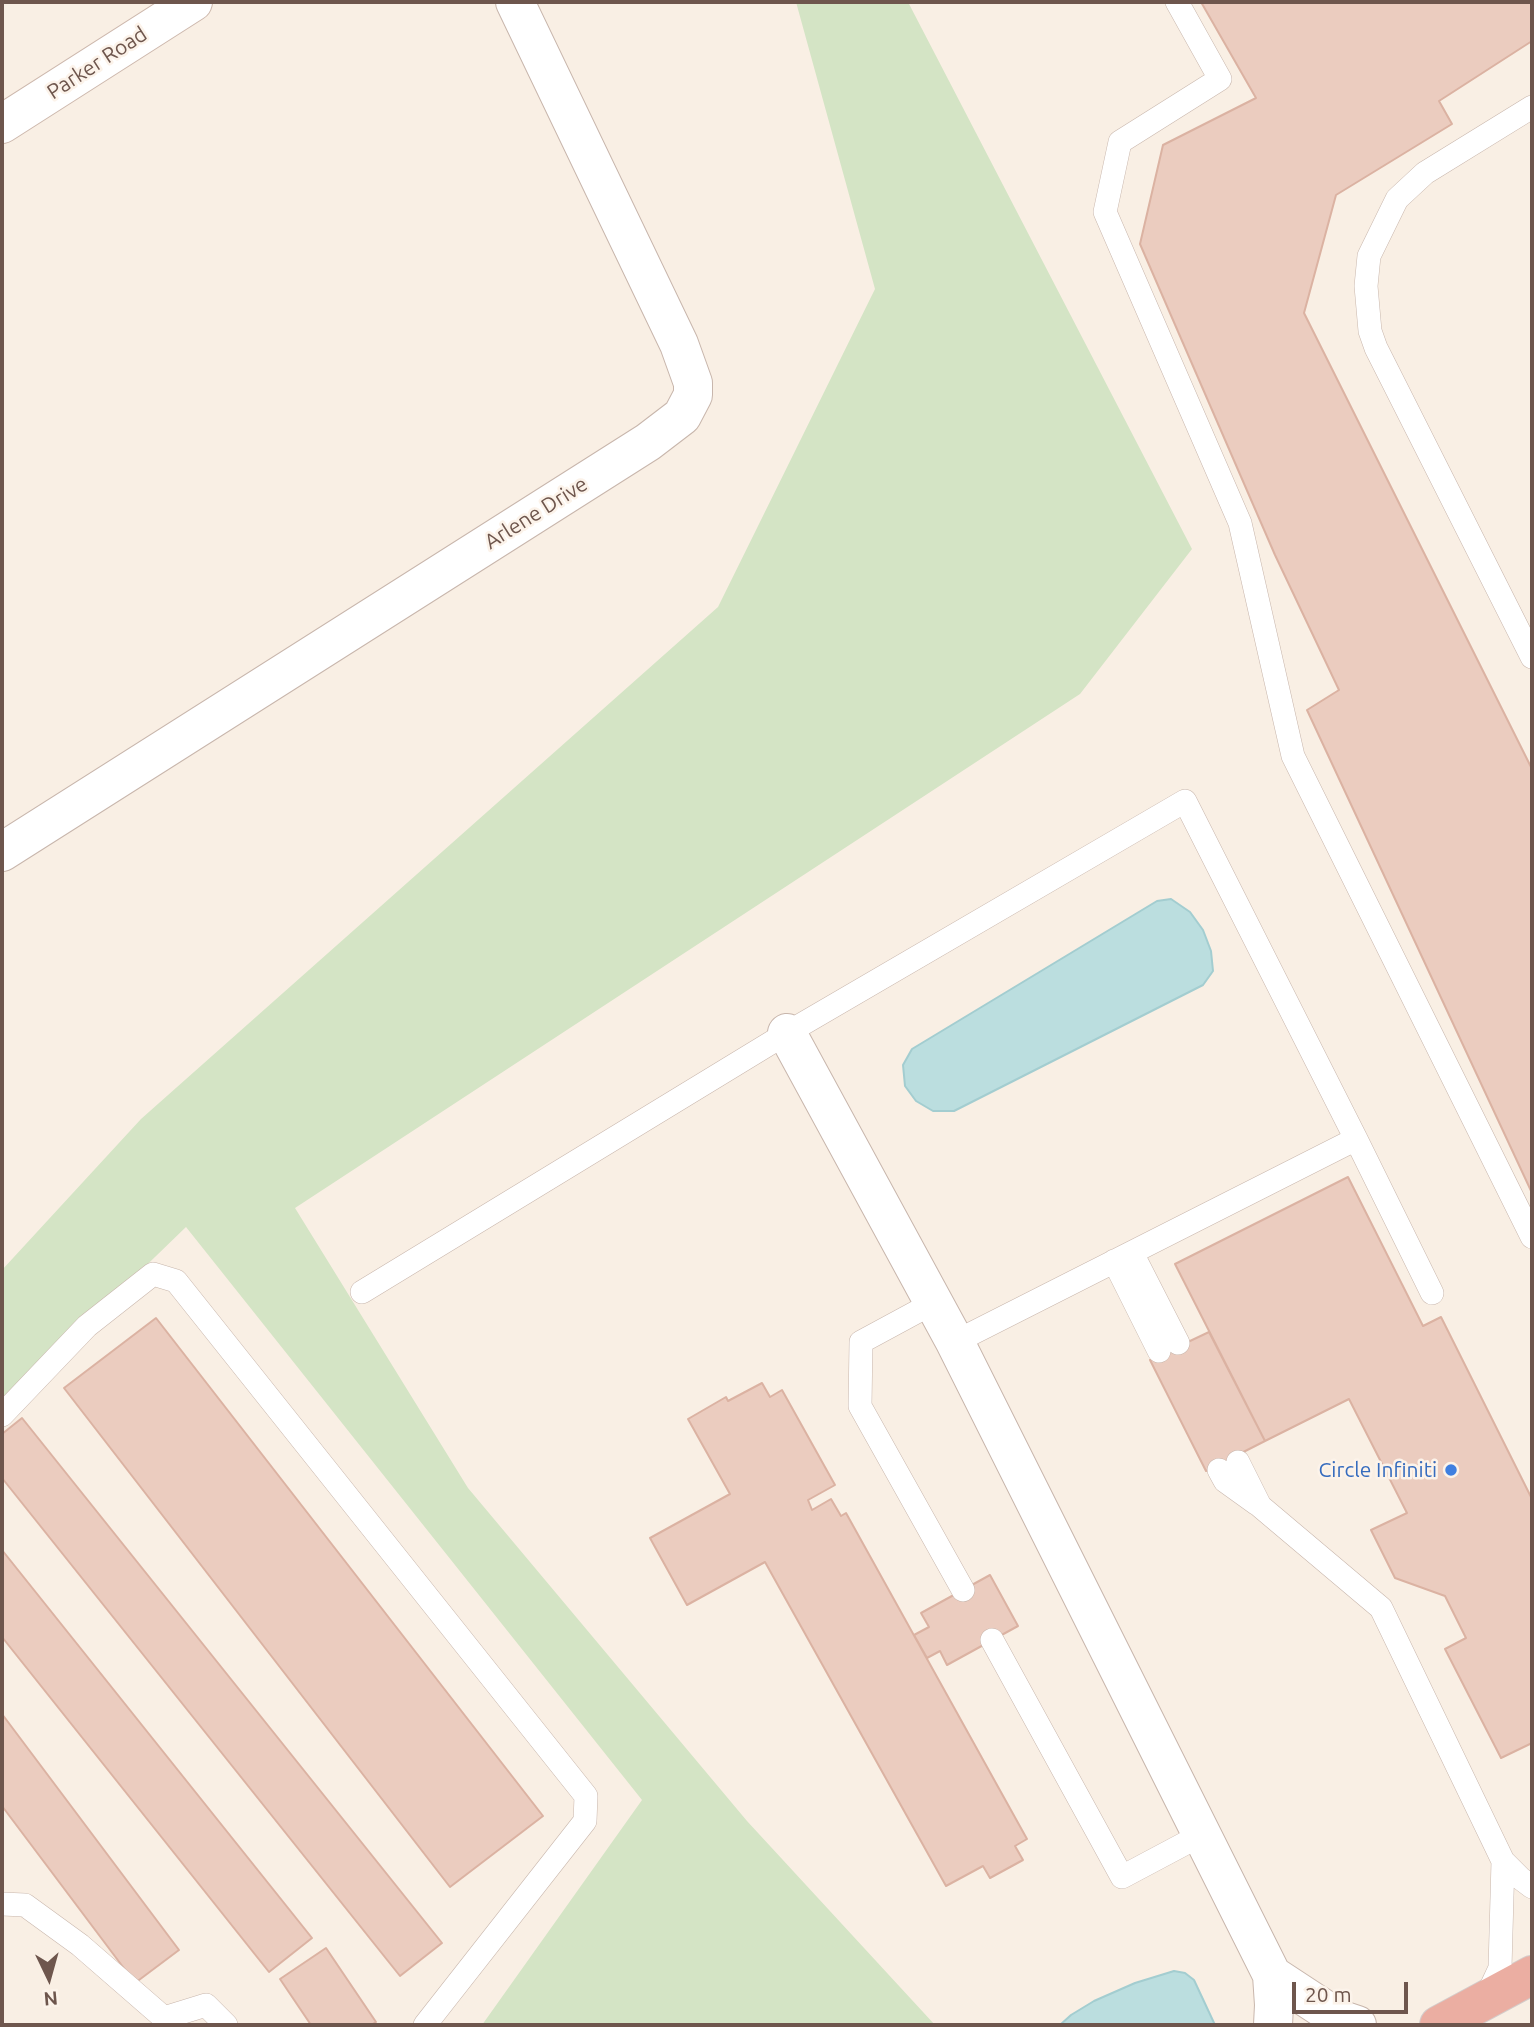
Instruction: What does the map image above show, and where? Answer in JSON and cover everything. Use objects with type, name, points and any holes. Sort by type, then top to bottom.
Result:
[{"type":"highway","points":[[1439,2025],[1532,1975]]},
{"type":"street","name":"Parker Road","points":[[2,124],[193,2]]},
{"type":"street","name":"Arlene Drive","points":[[2,852],[636,450],[682,416],[693,395],[693,383],[679,344],[515,2]]},
{"type":"street","points":[[787,1033],[935,1302],[1272,1975],[1273,2025]]},
{"type":"street","points":[[1272,1975],[1339,2019],[1357,2025]]},
{"type":"lane","points":[[1177,2],[1220,79],[1120,142],[1105,212],[1240,523],[1293,756],[1532,1237]]},
{"type":"lane","points":[[1532,107],[1425,173],[1397,200],[1369,256],[1367,286],[1370,331],[1376,348],[1532,657]]},
{"type":"lane","points":[[362,1292],[787,1033],[1185,802],[1432,1293]]},
{"type":"lane","points":[[955,1342],[1356,1139]]},
{"type":"lane","points":[[1123,1257],[1169,1347]]},
{"type":"lane","points":[[2,1415],[87,1325],[153,1274],[176,1281],[586,1796],[585,1821],[425,2025]]},
{"type":"lane","points":[[935,1302],[861,1342],[860,1406],[963,1590]]},
{"type":"lane","points":[[1228,1466],[1260,1506],[1381,1608],[1503,1861],[1532,1887]]},
{"type":"lane","points":[[992,1640],[1122,1877],[1201,1835]]},
{"type":"lane","points":[[1486,2000],[1500,1968],[1503,1861]]},
{"type":"lane","points":[[2,1904],[25,1905],[80,1945],[164,2018],[205,2005],[226,2025]]},
{"type":"green space","points":[[796,2],[908,2],[1192,549],[1080,694],[295,1208],[468,1488],[747,1821],[935,2025],[482,2025],[642,1800],[186,1227],[2,1405],[2,1270],[141,1119],[718,607],[875,289]]},
{"type":"water","points":[[1171,899],[1190,912],[1203,930],[1211,951],[1213,971],[1203,985],[954,1111],[933,1111],[916,1101],[905,1086],[903,1065],[912,1049],[1157,901]]},
{"type":"water","points":[[1174,1971],[1185,1973],[1194,1980],[1215,2025],[1060,2025],[1094,2001],[1135,1983]]},
{"type":"building","points":[[1201,2],[1532,2],[1532,41],[1439,101],[1452,124],[1336,195],[1304,313],[1532,769],[1532,1193],[1307,710],[1339,690],[1275,555],[1140,244],[1163,145],[1256,98]]},
{"type":"building","name":"Circle Infiniti","points":[[1348,1177],[1423,1326],[1441,1317],[1532,1499],[1532,1743],[1501,1758],[1445,1649],[1466,1638],[1445,1596],[1395,1578],[1371,1530],[1407,1513],[1349,1399],[1265,1441],[1175,1264]]},
{"type":"building","points":[[156,1318],[543,1816],[450,1887],[64,1388]]},
{"type":"building","points":[[1209,1332],[1265,1441],[1206,1471],[1150,1360]]},
{"type":"building","points":[[762,1383],[770,1397],[782,1390],[835,1485],[808,1500],[812,1510],[831,1499],[841,1516],[846,1513],[1027,1839],[1015,1846],[1023,1860],[990,1878],[983,1866],[946,1886],[765,1562],[687,1605],[650,1538],[730,1494],[688,1419],[726,1397],[728,1401]]},
{"type":"building","points":[[22,1418],[442,1943],[400,1976],[2,1478],[2,1434]]},
{"type":"building","points":[[2,1550],[312,1938],[269,1972],[2,1637]]},
{"type":"building","points":[[990,1575],[1018,1626],[947,1665],[940,1651],[927,1658],[914,1635],[929,1627],[921,1613]]},
{"type":"building","points":[[2,1714],[179,1950],[135,1983],[2,1806]]},
{"type":"building","points":[[326,1948],[376,2022],[371,2025],[311,2025],[280,1979]]},
{"type":"place","name":"Circle Infiniti","points":[[1451,1470]]}]
